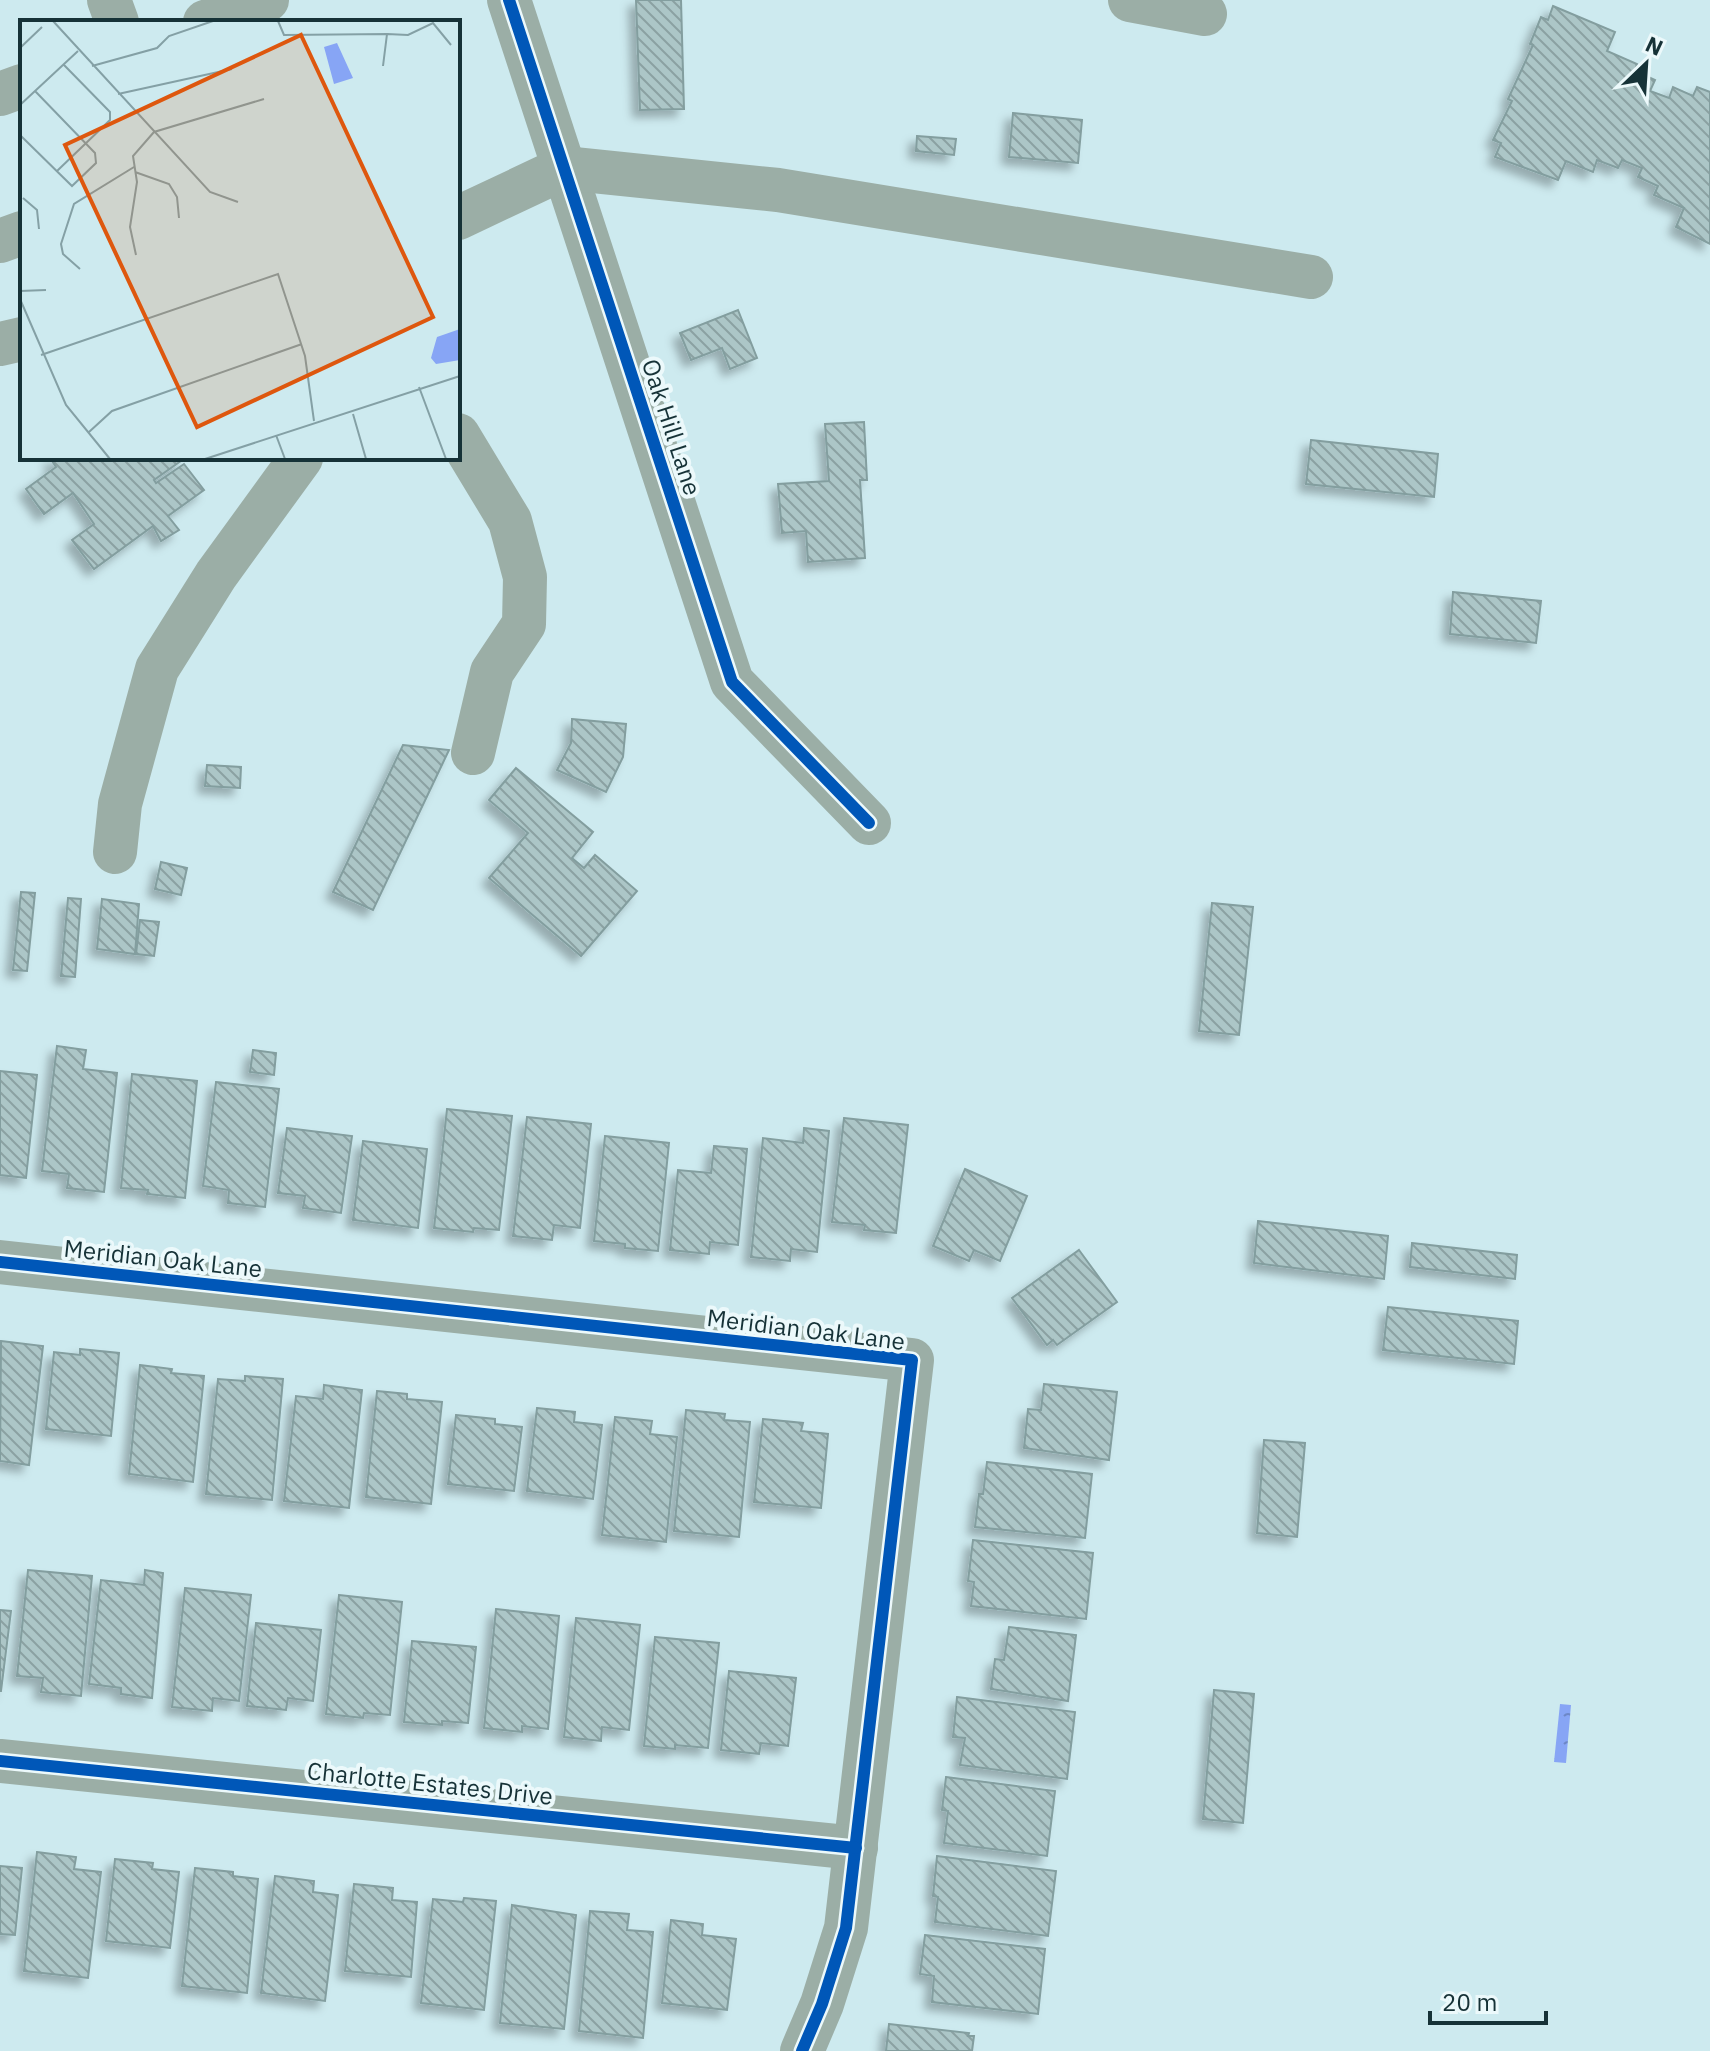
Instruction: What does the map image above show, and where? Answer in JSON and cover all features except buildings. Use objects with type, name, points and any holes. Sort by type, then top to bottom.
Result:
[{"type":"street","points":[[109,0],[116,20]]},
{"type":"street","points":[[211,20],[267,0]]},
{"type":"street","name":"Oak Hill Lane","points":[[509,0],[732,682],[869,823]]},
{"type":"street","points":[[1130,0],[1205,14]]},
{"type":"street","points":[[0,94],[20,87]]},
{"type":"street","points":[[460,217],[564,168],[778,190],[1311,277]]},
{"type":"street","points":[[0,241],[20,234]]},
{"type":"street","points":[[0,344],[20,339]]},
{"type":"street","points":[[460,438],[510,521],[525,577],[524,624],[492,672],[473,753]]},
{"type":"street","points":[[115,852],[120,804],[157,669],[216,575],[300,460]]},
{"type":"street","name":"Meridian Oak Lane","points":[[0,1262],[912,1360],[846,1928],[822,2004],[802,2051]]},
{"type":"street","name":"Charlotte Estates Drive","points":[[0,1761],[856,1848]]},
{"type":"water","points":[[1560,1704],[1571,1705],[1566,1763],[1554,1762]]},
{"type":"cycle path","points":[[509,0],[732,682],[869,823]]},
{"type":"cycle path","points":[[0,1262],[912,1360],[846,1928],[822,2004],[802,2051]]},
{"type":"cycle path","points":[[0,1761],[856,1848]]}]
